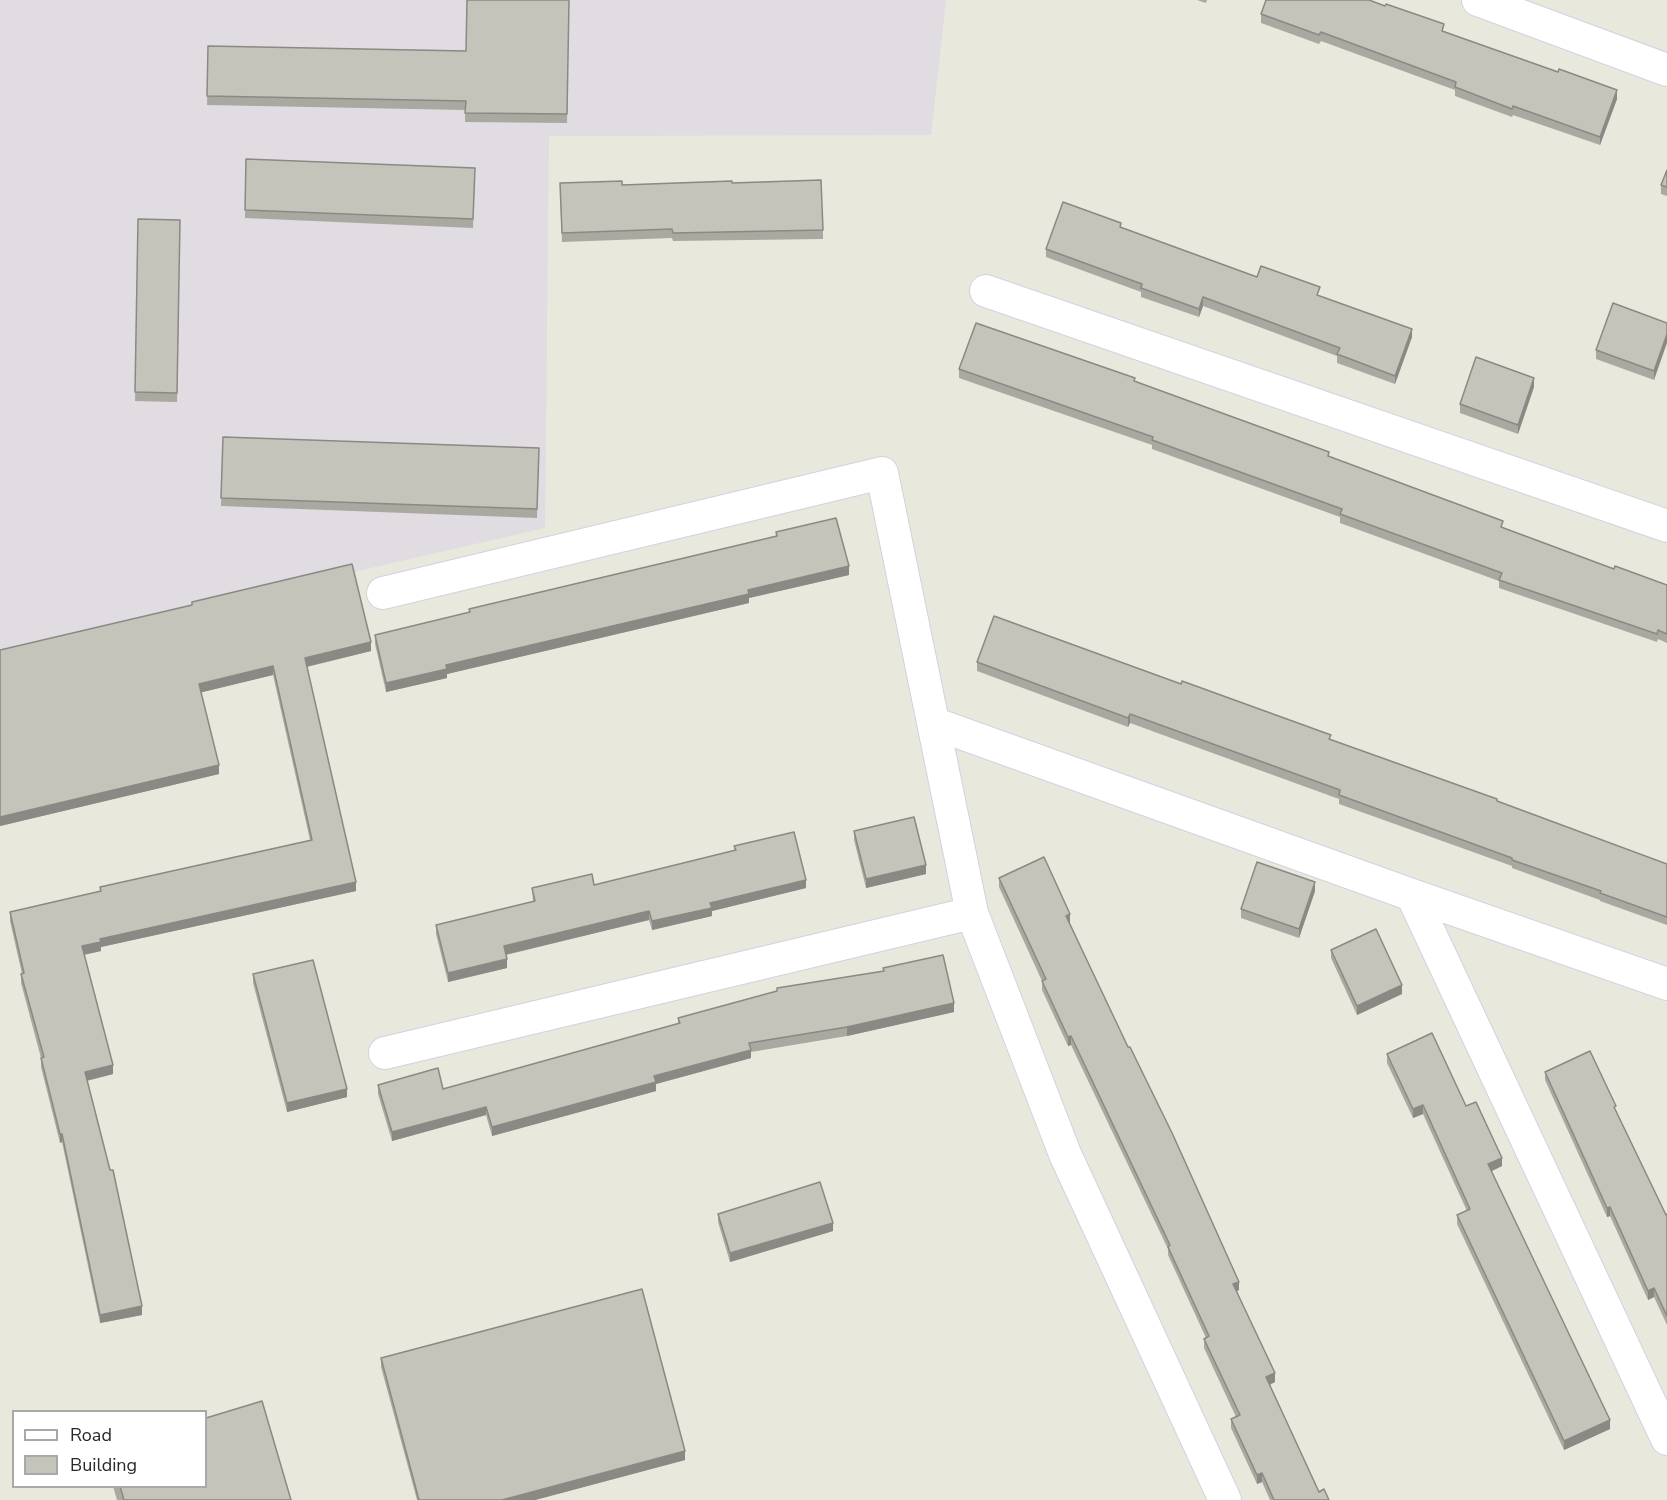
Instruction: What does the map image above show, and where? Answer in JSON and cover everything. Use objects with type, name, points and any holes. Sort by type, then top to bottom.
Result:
[{"type":"street","points":[[1478,0],[1667,70]]},
{"type":"street","points":[[986,291],[1667,526]]},
{"type":"street","points":[[382,593],[882,473],[972,913],[1065,1154],[1225,1500]]},
{"type":"street","points":[[933,723],[1667,984]]},
{"type":"street","points":[[1412,895],[1667,1439]]},
{"type":"street","points":[[385,1053],[972,913]]},
{"type":"shaded area","points":[[0,0],[946,0],[931,135],[549,136],[545,528],[0,653]]},
{"type":"building","points":[[467,0],[569,0],[567,114],[465,113],[466,101],[207,96],[208,46],[466,51]]},
{"type":"building","points":[[1266,0],[1369,0],[1385,6],[1386,4],[1444,24],[1442,31],[1617,90],[1600,137],[1513,106],[1512,109],[1455,87],[1456,82],[1321,32],[1319,35],[1261,14]]},
{"type":"building","points":[[246,159],[475,168],[473,219],[245,210]]},
{"type":"building","points":[[1667,170],[1667,187],[1661,185]]},
{"type":"building","points":[[821,180],[823,230],[673,233],[672,229],[562,233],[560,183],[622,181],[622,185]]},
{"type":"building","points":[[1063,202],[1121,223],[1120,227],[1257,277],[1261,266],[1320,287],[1317,295],[1412,329],[1395,376],[1337,354],[1340,348],[1203,297],[1199,309],[1141,288],[1142,284],[1046,249]]},
{"type":"building","points":[[138,219],[180,220],[177,393],[135,392]]},
{"type":"building","points":[[1613,303],[1667,323],[1667,334],[1654,371],[1596,350]]},
{"type":"building","points":[[976,323],[1135,378],[1134,381],[1329,452],[1328,456],[1503,521],[1501,527],[1614,569],[1615,566],[1667,585],[1667,634],[1658,630],[1657,634],[1499,580],[1502,573],[1340,514],[1342,509],[1152,440],[1153,437],[959,369]]},
{"type":"building","points":[[1476,357],[1534,378],[1518,425],[1460,404]]},
{"type":"building","points":[[223,437],[539,448],[537,509],[221,498]]},
{"type":"building","points":[[836,518],[849,566],[748,590],[749,594],[446,665],[447,669],[386,683],[375,635],[470,612],[469,609],[777,536],[776,532]]},
{"type":"building","points":[[352,564],[371,642],[305,658],[356,882],[100,939],[101,942],[82,946],[113,1065],[85,1072],[110,1170],[113,1170],[142,1306],[100,1315],[62,1134],[60,1134],[41,1058],[44,1057],[21,974],[24,973],[10,912],[101,891],[100,887],[312,840],[273,666],[199,684],[219,765],[0,817],[0,650],[192,605],[192,602]]},
{"type":"building","points":[[994,616],[1181,684],[1182,681],[1331,735],[1329,739],[1497,799],[1497,801],[1667,864],[1667,917],[1339,795],[1340,790],[1130,714],[1128,718],[977,662]]},
{"type":"building","points":[[914,817],[926,865],[866,879],[854,831]]},
{"type":"building","points":[[794,832],[806,880],[710,903],[712,908],[652,921],[649,911],[504,946],[507,959],[448,973],[436,925],[535,901],[532,888],[592,874],[594,885],[736,850],[734,846]]},
{"type":"building","points":[[1044,857],[1070,914],[1066,916],[1128,1047],[1173,1135],[1239,1282],[1233,1284],[1275,1373],[1266,1377],[1319,1492],[1324,1489],[1329,1500],[1274,1500],[1262,1473],[1257,1475],[1231,1419],[1240,1415],[1204,1339],[1209,1336],[1168,1247],[1170,1245],[1071,1036],[1068,1037],[1042,981],[1046,979],[999,878]]},
{"type":"building","points":[[1257,862],[1315,882],[1299,929],[1241,909]]},
{"type":"building","points":[[1376,929],[1402,985],[1357,1006],[1331,950]]},
{"type":"building","points":[[943,955],[954,1003],[847,1027],[749,1043],[751,1050],[654,1076],[656,1082],[492,1127],[486,1107],[392,1132],[378,1085],[438,1068],[443,1089],[680,1023],[678,1018],[777,991],[777,988],[884,971],[883,968]]},
{"type":"building","points":[[313,960],[347,1089],[287,1103],[253,974]]},
{"type":"building","points":[[1432,1033],[1466,1106],[1476,1102],[1502,1158],[1488,1164],[1610,1420],[1564,1441],[1457,1215],[1470,1209],[1423,1105],[1413,1109],[1387,1054]]},
{"type":"building","points":[[1590,1051],[1616,1106],[1614,1107],[1667,1214],[1667,1316],[1654,1288],[1648,1291],[1545,1072]]},
{"type":"building","points":[[820,1182],[833,1223],[730,1253],[718,1214]]},
{"type":"building","points":[[642,1289],[685,1451],[502,1500],[419,1500],[381,1358]]},
{"type":"building","points":[[262,1401],[291,1500],[124,1500],[121,1488],[207,1488],[207,1418]]}]
